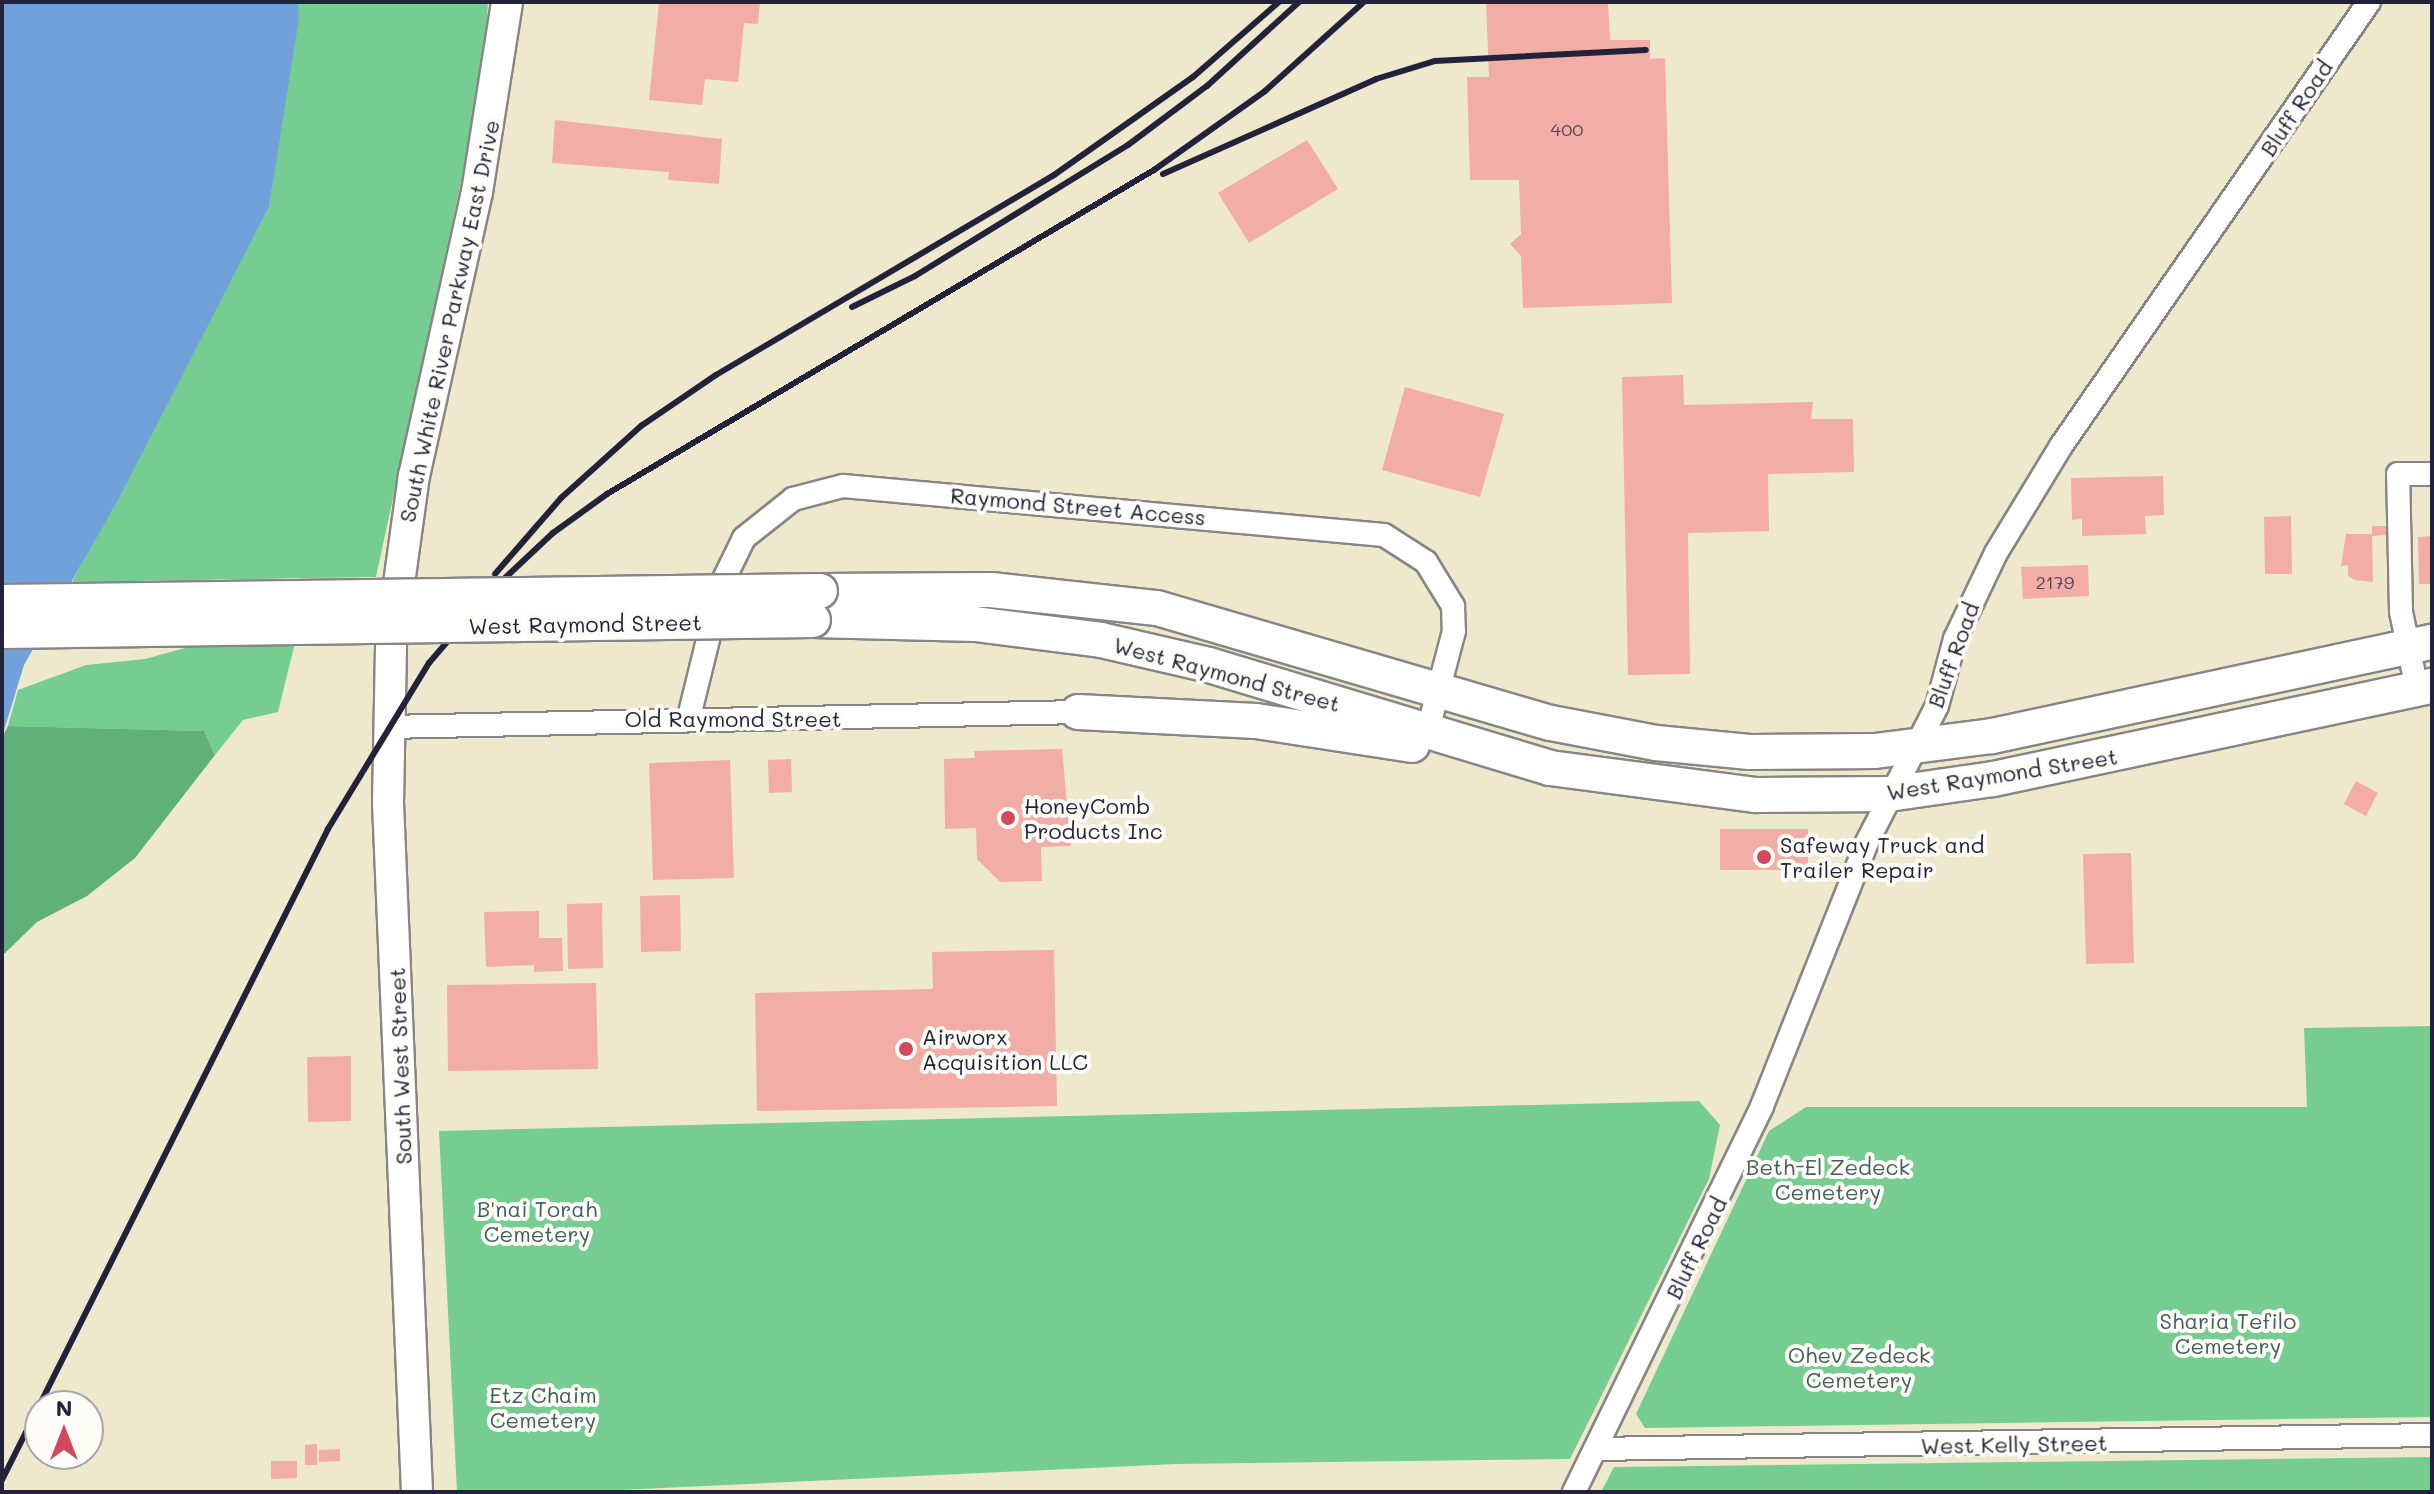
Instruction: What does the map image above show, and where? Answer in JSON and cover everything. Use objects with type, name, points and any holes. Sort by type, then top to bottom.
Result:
[{"type":"main road","name":"South White River Parkway East Drive","points":[[391,641],[416,464],[477,192],[507,2]]},
{"type":"main road","name":"West Raymond Street","points":[[2,631],[816,606],[991,590],[1157,608],[1551,723],[1656,743],[1789,753],[1913,747],[2096,717],[2420,645]]},
{"type":"main road","name":"West Raymond Street","points":[[2,602],[816,606],[1101,640],[1209,665],[1508,758],[1590,776],[1702,792],[1889,794],[2099,760],[2425,687]]},
{"type":"main road","name":"South West Street","points":[[391,641],[387,727],[417,1492]]},
{"type":"main road","points":[[1078,712],[1269,723],[1508,758]]},
{"type":"street","name":"Bluff Road","points":[[1574,1492],[1762,1106],[1889,794],[1937,706],[1962,622],[2008,530],[2369,2]]},
{"type":"street","points":[[2425,687],[2420,645],[2399,584],[2398,474],[2432,474]]},
{"type":"street","name":"Raymond Street Access","points":[[689,717],[722,583],[744,538],[793,499],[843,486],[1375,532],[1426,562],[1451,598],[1454,631],[1427,733]]},
{"type":"street","name":"Old Raymond Street","points":[[387,727],[689,717],[737,722],[1078,712]]},
{"type":"street","name":"West Kelly Street","points":[[1596,1449],[2432,1435]]},
{"type":"green space","points":[[298,2],[488,2],[483,80],[376,577],[72,582],[269,207]]},
{"type":"green space","points":[[295,643],[278,712],[243,720],[215,755],[204,731],[8,726],[18,690],[86,665],[145,659],[196,645]]},
{"type":"green space","points":[[8,726],[204,731],[215,755],[135,858],[87,896],[37,922],[2,956],[2,737]]},
{"type":"green space","points":[[2432,1026],[2432,1417],[1645,1428],[1636,1414],[1769,1131],[1806,1107],[2307,1107],[2304,1028]]},
{"type":"green space","points":[[1699,1101],[1720,1125],[1709,1179],[1570,1459],[1176,1464],[576,1492],[457,1492],[439,1131]]},
{"type":"green space","points":[[2432,1457],[2432,1492],[1601,1492],[1614,1467]]},
{"type":"water","points":[[2,2],[298,2],[299,18],[269,207],[118,500],[24,665],[2,737]]},
{"type":"building","points":[[659,2],[760,2],[758,24],[744,23],[738,82],[705,79],[702,105],[649,100]]},
{"type":"building","points":[[1486,2],[1608,2],[1610,40],[1650,40],[1650,59],[1665,58],[1672,303],[1523,308],[1521,256],[1510,244],[1521,234],[1519,180],[1470,180],[1467,77],[1489,77]]},
{"type":"building","points":[[555,120],[722,139],[719,184],[668,180],[669,172],[552,163]]},
{"type":"building","points":[[1307,140],[1338,189],[1249,243],[1218,193]]},
{"type":"building","points":[[1683,375],[1684,405],[1813,402],[1811,419],[1853,419],[1854,472],[1768,474],[1769,531],[1688,533],[1690,674],[1628,675],[1622,377]]},
{"type":"building","points":[[1405,387],[1504,414],[1480,497],[1382,470]]},
{"type":"building","points":[[2163,476],[2164,515],[2145,516],[2146,534],[2082,536],[2082,519],[2072,520],[2071,478]]},
{"type":"building","points":[[2291,516],[2292,574],[2265,574],[2264,517]]},
{"type":"building","points":[[2372,526],[2386,526],[2386,535],[2372,536]]},
{"type":"building","points":[[2346,534],[2372,534],[2373,582],[2355,580],[2348,576],[2348,565],[2341,566]]},
{"type":"building","points":[[2432,536],[2432,584],[2419,584],[2418,537]]},
{"type":"building","points":[[2088,565],[2089,596],[2023,599],[2021,567]]},
{"type":"building","name":"HoneyComb Products Inc","points":[[1062,749],[1071,846],[1041,847],[1042,881],[1000,882],[977,859],[976,828],[945,829],[944,759],[975,758],[974,751]]},
{"type":"building","points":[[791,759],[792,792],[769,793],[768,760]]},
{"type":"building","points":[[730,760],[734,878],[653,880],[649,763]]},
{"type":"building","points":[[2356,781],[2378,793],[2366,816],[2344,804]]},
{"type":"building","name":"Safeway Truck and Trailer Repair","points":[[1720,829],[1808,829],[1808,870],[1720,870]]},
{"type":"building","points":[[2131,853],[2134,963],[2086,964],[2083,854]]},
{"type":"building","points":[[680,895],[681,951],[641,952],[640,896]]},
{"type":"building","points":[[602,903],[603,968],[568,969],[567,904]]},
{"type":"building","points":[[539,911],[539,938],[562,938],[563,971],[534,972],[534,965],[486,967],[484,912]]},
{"type":"building","name":"Airworx Acquisition LLC","points":[[1054,950],[1057,1106],[757,1111],[755,993],[933,989],[932,952]]},
{"type":"building","points":[[596,983],[598,1069],[448,1071],[447,985]]},
{"type":"building","points":[[351,1056],[351,1121],[308,1122],[307,1057]]},
{"type":"building","points":[[317,1444],[317,1465],[305,1465],[305,1445]]},
{"type":"building","points":[[340,1449],[340,1461],[319,1462],[319,1450]]},
{"type":"building","points":[[271,1461],[297,1461],[297,1478],[271,1479]]},
{"type":"railway","points":[[495,574],[561,498],[641,426],[716,375],[1054,175],[1193,77],[1279,2]]},
{"type":"railway","points":[[852,307],[915,276],[1128,145],[1207,86],[1299,2]]},
{"type":"railway","points":[[2,1480],[328,829],[429,663],[489,593],[553,533],[607,494],[1154,170],[1265,91],[1364,2]]},
{"type":"railway","points":[[1163,174],[1376,79],[1435,61],[1646,50]]},
{"type":"place","name":"HoneyComb Products Inc","points":[[1008,818]]},
{"type":"place","name":"Safeway Truck and Trailer Repair","points":[[1764,857]]},
{"type":"place","name":"Airworx Acquisition LLC","points":[[906,1049]]},
{"type":"park label","name":"Beth-El Zedeck Cemetery","points":[[1828,1178]]},
{"type":"park label","name":"B'nai Torah Cemetery","points":[[537,1220]]},
{"type":"park label","name":"Sharia Tefilo Cemetery","points":[[2228,1332]]},
{"type":"park label","name":"Ohev Zedeck Cemetery","points":[[1859,1366]]},
{"type":"park label","name":"Etz Chaim Cemetery","points":[[543,1406]]}]
